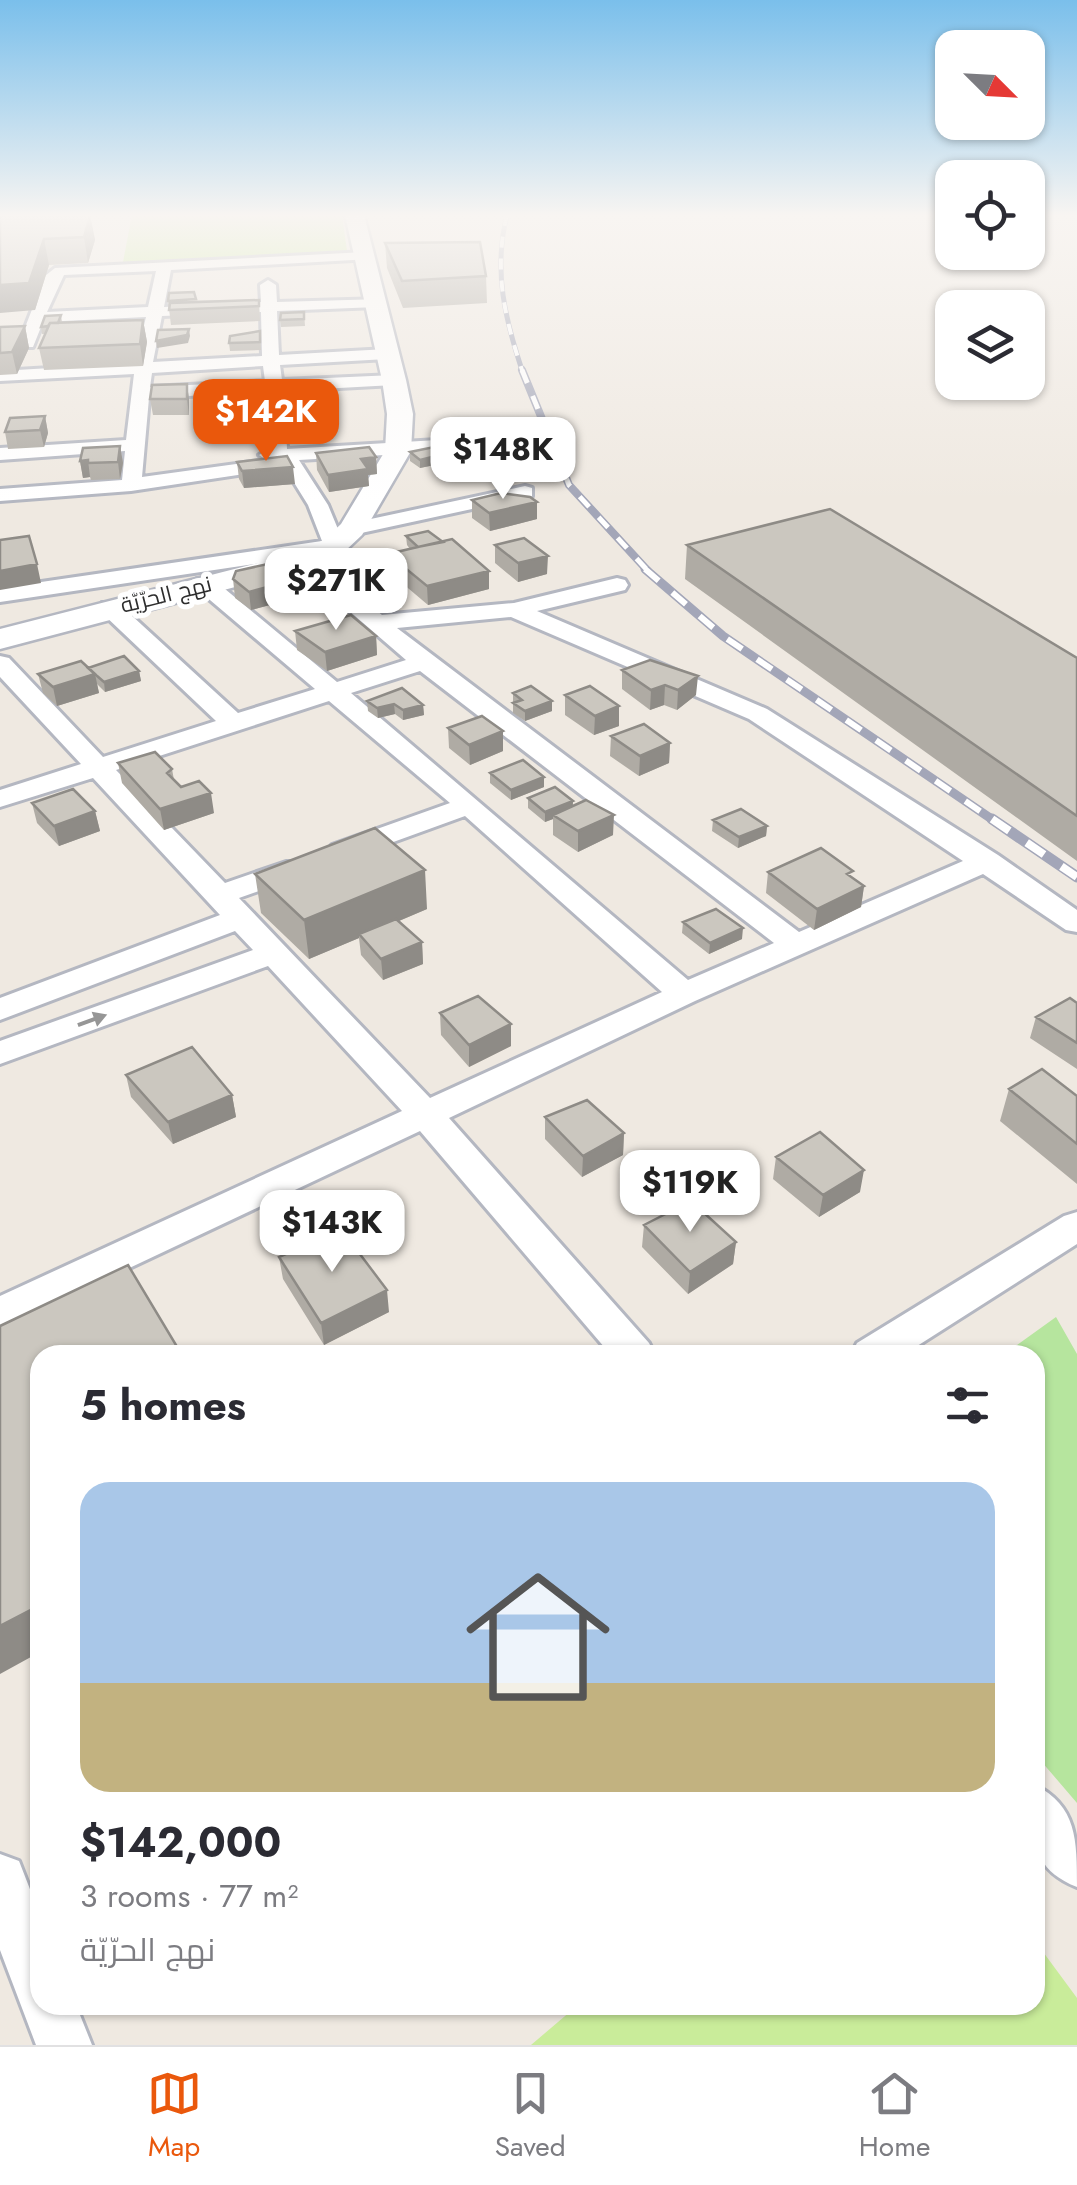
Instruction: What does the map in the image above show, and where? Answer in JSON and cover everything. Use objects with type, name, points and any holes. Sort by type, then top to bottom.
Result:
[{"type":"street","points":[[29,373],[38,343],[20,344],[39,310]]},
{"type":"street","points":[[36,317],[201,310]]},
{"type":"street","points":[[270,310],[281,461],[343,537]]},
{"type":"street","points":[[343,537],[398,451],[400,414],[379,310]]},
{"type":"street","points":[[131,485],[135,391],[144,368],[141,338],[157,312]]},
{"type":"street","points":[[0,376],[271,361],[391,367]]},
{"type":"street","points":[[135,391],[273,386],[391,367]]},
{"type":"street","points":[[0,495],[131,485],[281,461],[504,442]]},
{"type":"street","points":[[0,454],[134,454],[281,461]]},
{"type":"street","points":[[0,595],[343,537],[526,492]]},
{"type":"street","name":"نهج الحرّيّة","points":[[0,640],[304,560],[343,537]]},
{"type":"street","points":[[304,560],[373,623],[796,945]]},
{"type":"street","points":[[206,584],[469,805],[684,994]]},
{"type":"street","points":[[373,623],[514,610],[617,585]]},
{"type":"street","points":[[110,608],[235,724]]},
{"type":"street","points":[[514,610],[758,714],[1077,922]]},
{"type":"street","points":[[0,799],[423,662]]},
{"type":"street","points":[[0,663],[426,1115],[626,1345]]},
{"type":"street","points":[[33,1041],[3,1009],[469,805]]},
{"type":"street","points":[[0,1313],[684,994],[988,861]]},
{"type":"street","points":[[0,1053],[274,953]]},
{"type":"street","points":[[887,1345],[1077,1226]]},
{"type":"street","points":[[1045,1822],[1077,1861]]},
{"type":"street","points":[[0,1880],[30,1958]]},
{"type":"street","points":[[52,2015],[64,2045]]},
{"type":"green space","points":[[1056,1317],[1077,1354],[1077,1803],[1045,1766],[1045,1345],[1017,1345]]},
{"type":"green space","points":[[1045,1955],[1077,1998],[1077,2045],[531,2045],[566,2015],[1045,2015]]},
{"type":"building","points":[[304,312],[304,319],[280,320],[281,313]]},
{"type":"building","points":[[61,315],[58,323],[41,327],[45,316]]},
{"type":"building","points":[[143,320],[140,344],[39,348],[50,323]]},
{"type":"building","points":[[25,326],[12,352],[0,353],[0,327]]},
{"type":"building","points":[[189,329],[187,335],[156,341],[158,330]]},
{"type":"building","points":[[260,331],[260,342],[229,343],[230,336]]},
{"type":"building","points":[[187,384],[187,399],[150,399],[152,385]]},
{"type":"building","points":[[262,387],[262,397],[228,399],[230,389]]},
{"type":"building","points":[[45,416],[40,430],[5,432],[10,418]]},
{"type":"building","points":[[491,438],[510,454],[466,462],[454,453],[449,454],[445,447]]},
{"type":"building","points":[[120,446],[118,462],[80,461],[83,448]]},
{"type":"building","points":[[369,447],[376,457],[361,459],[368,469],[328,475],[316,453]]},
{"type":"building","points":[[434,447],[444,454],[420,460],[410,452]]},
{"type":"building","points":[[287,456],[293,467],[242,471],[237,462]]},
{"type":"building","points":[[501,493],[530,497],[537,502],[489,513],[472,500]]},
{"type":"building","points":[[830,509],[1077,658],[1077,816],[687,545]]},
{"type":"building","points":[[428,531],[443,542],[418,547],[406,536]]},
{"type":"building","points":[[29,536],[37,564],[0,571],[0,540]]},
{"type":"building","points":[[524,538],[548,556],[518,563],[495,545]]},
{"type":"building","points":[[452,539],[489,571],[427,586],[388,554]]},
{"type":"building","points":[[291,559],[302,561],[316,574],[249,592],[233,579],[236,571]]},
{"type":"building","points":[[351,615],[376,636],[325,652],[295,631]]},
{"type":"building","points":[[124,656],[139,671],[104,682],[88,668]]},
{"type":"building","points":[[650,660],[698,676],[678,690],[665,685],[651,690],[622,670]]},
{"type":"building","points":[[81,661],[95,674],[53,687],[38,674]]},
{"type":"building","points":[[531,686],[552,701],[525,711],[513,703],[522,700],[513,693]]},
{"type":"building","points":[[590,686],[619,706],[595,716],[565,695]]},
{"type":"building","points":[[402,688],[423,705],[403,710],[394,704],[377,708],[367,701]]},
{"type":"building","points":[[482,716],[503,731],[469,745],[448,728]]},
{"type":"building","points":[[644,724],[670,743],[640,756],[611,736]]},
{"type":"building","points":[[155,752],[172,769],[167,773],[181,787],[199,781],[211,793],[160,809],[118,763]]},
{"type":"building","points":[[523,760],[544,777],[511,790],[490,773]]},
{"type":"building","points":[[555,787],[573,801],[545,812],[528,798]]},
{"type":"building","points":[[73,789],[95,811],[54,826],[32,803]]},
{"type":"building","points":[[586,800],[614,815],[578,831],[553,815]]},
{"type":"building","points":[[741,809],[767,826],[739,837],[713,820]]},
{"type":"building","points":[[375,828],[425,870],[304,920],[255,874]]},
{"type":"building","points":[[821,848],[853,871],[847,874],[864,886],[817,909],[768,872]]},
{"type":"building","points":[[716,909],[743,928],[710,943],[683,922]]},
{"type":"building","points":[[396,919],[422,942],[381,959],[359,934]]},
{"type":"building","points":[[478,996],[511,1024],[469,1045],[440,1013]]},
{"type":"building","points":[[1070,998],[1077,1003],[1077,1043],[1036,1017]]},
{"type":"building","points":[[192,1047],[232,1095],[168,1122],[126,1075]]},
{"type":"building","points":[[1042,1069],[1077,1096],[1077,1144],[1009,1089]]},
{"type":"building","points":[[587,1100],[624,1133],[583,1156],[545,1117]]},
{"type":"building","points":[[820,1132],[864,1170],[823,1195],[776,1157]]},
{"type":"building","points":[[691,1201],[736,1242],[690,1272],[644,1225]]},
{"type":"building","points":[[341,1229],[387,1290],[321,1323],[279,1257]]},
{"type":"building","points":[[128,1265],[176,1345],[30,1345],[30,1610],[0,1626],[0,1326]]},
{"type":"railway","points":[[506,310],[522,371]]},
{"type":"railway","points":[[522,371],[569,485],[648,571]]},
{"type":"railway","points":[[645,569],[723,636],[996,822]]},
{"type":"railway","points":[[992,819],[1077,877]]}]
